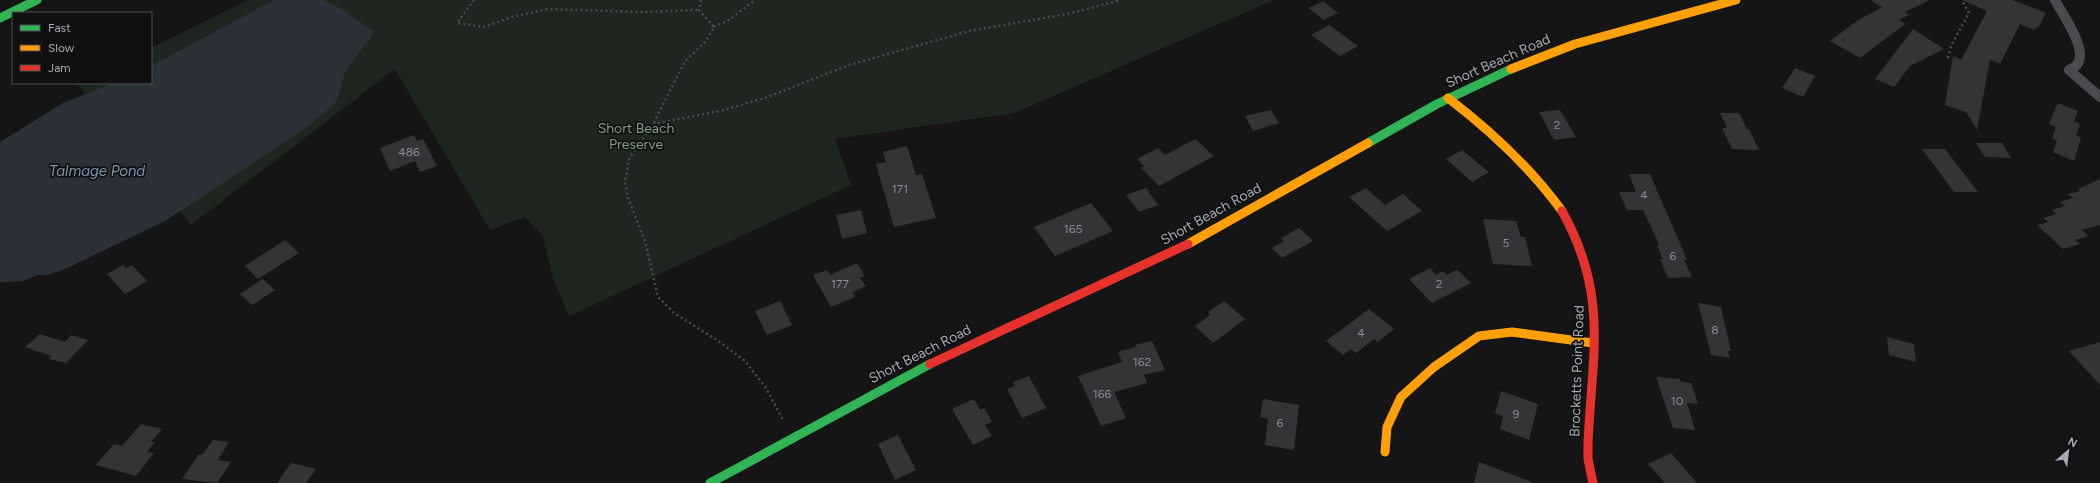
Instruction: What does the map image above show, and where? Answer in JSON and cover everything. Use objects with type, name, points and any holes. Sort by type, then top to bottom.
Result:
[{"type":"main road","points":[[12,12],[37,0]]},
{"type":"main road","name":"Short Beach Road","points":[[710,483],[882,388],[973,343],[1121,277],[1189,243],[1448,98],[1523,63],[1563,48],[1736,0]]},
{"type":"main road","points":[[0,18],[12,12]]},
{"type":"main road","name":"Brocketts Point Road","points":[[1448,98],[1466,111],[1543,183],[1564,212],[1580,244],[1589,270],[1594,302],[1593,378],[1588,456],[1594,483]]},
{"type":"main road","points":[[1385,452],[1387,427],[1401,397],[1434,367],[1478,336],[1512,332],[1550,335],[1593,343]]},
{"type":"lane","points":[[2055,0],[2079,43],[2080,61],[2076,67],[2069,70],[2100,97]]},
{"type":"path","points":[[474,0],[457,23],[484,27],[512,17],[548,9],[641,12],[699,10]]},
{"type":"path","points":[[699,10],[701,0]]},
{"type":"path","points":[[755,0],[730,20],[714,27],[706,41],[685,61],[653,124],[629,159],[625,182],[628,198],[645,240],[658,297],[674,313],[717,340],[745,361],[766,388],[792,438]]},
{"type":"path","points":[[653,124],[690,118],[758,100],[849,65],[969,32],[1067,14],[1121,0]]},
{"type":"path","points":[[1948,58],[1949,50],[1957,33],[1966,24],[1969,13],[1963,2],[1964,0]]},
{"type":"path","points":[[699,10],[714,27]]},
{"type":"green space","name":"Short Beach Preserve","points":[[248,0],[1274,0],[1014,113],[835,139],[851,185],[569,316],[553,279],[543,236],[525,217],[490,230],[395,69],[191,225],[78,85],[152,84],[152,48]]},
{"type":"water","name":"Talmage Pond","points":[[274,0],[324,0],[342,9],[373,31],[372,35],[345,72],[335,103],[309,126],[165,221],[63,270],[47,275],[37,275],[23,281],[0,282],[0,142],[63,103],[110,84],[152,84],[152,65]]},
{"type":"building","points":[[1870,0],[1930,0],[1905,12],[1909,15],[1899,20],[1905,24],[1860,58],[1830,41],[1857,21],[1882,7]]},
{"type":"building","points":[[1962,0],[2013,0],[2046,13],[2038,28],[2036,27],[2035,30],[2020,24],[2000,64],[1990,60],[1977,130],[1966,112],[1945,105],[1953,56],[1961,60],[1987,11]]},
{"type":"building","points":[[1323,1],[1338,13],[1323,20],[1309,8]]},
{"type":"building","points":[[1329,25],[1358,46],[1340,56],[1311,35]]},
{"type":"building","points":[[1913,29],[1944,49],[1910,66],[1894,87],[1875,79]]},
{"type":"building","points":[[1795,68],[1815,76],[1803,97],[1782,88]]},
{"type":"building","points":[[2058,103],[2078,111],[2074,121],[2080,124],[2076,135],[2081,138],[2074,161],[2053,152],[2057,141],[2052,138],[2056,127],[2049,124]]},
{"type":"building","points":[[1271,110],[1279,123],[1253,131],[1245,116]]},
{"type":"building","points":[[1560,110],[1576,137],[1554,140],[1539,112]]},
{"type":"building","points":[[1720,113],[1739,113],[1759,150],[1732,149],[1722,128],[1727,128]]},
{"type":"building","points":[[414,135],[417,141],[423,139],[437,166],[420,172],[415,161],[390,171],[380,148]]},
{"type":"building","points":[[1195,139],[1214,156],[1159,186],[1141,168],[1144,166],[1137,159],[1158,148],[1165,155]]},
{"type":"building","points":[[1976,143],[2002,143],[2011,158],[1985,157]]},
{"type":"building","points":[[907,146],[916,175],[922,174],[936,218],[894,227],[876,164],[886,162],[883,152]]},
{"type":"building","points":[[1922,149],[1945,149],[1978,192],[1954,192]]},
{"type":"building","points":[[1462,150],[1489,172],[1472,182],[1446,159]]},
{"type":"building","points":[[1629,174],[1650,174],[1687,260],[1684,260],[1692,277],[1668,278],[1660,259],[1663,259],[1657,246],[1659,244],[1643,210],[1627,210],[1619,192],[1636,192]]},
{"type":"building","points":[[2100,179],[2100,225],[2082,230],[2088,236],[2075,240],[2080,244],[2063,249],[2037,225],[2048,222],[2043,218],[2056,214],[2052,210],[2065,206],[2060,202],[2073,198],[2068,194],[2080,191],[2078,189]]},
{"type":"building","points":[[1146,188],[1158,205],[1139,212],[1126,195]]},
{"type":"building","points":[[1366,188],[1385,205],[1403,194],[1422,211],[1387,231],[1349,197]]},
{"type":"building","points":[[1091,203],[1113,231],[1055,256],[1034,227]]},
{"type":"building","points":[[861,210],[867,233],[842,239],[836,215]]},
{"type":"building","points":[[1483,219],[1516,221],[1521,237],[1525,237],[1532,266],[1493,264]]},
{"type":"building","points":[[1299,228],[1313,241],[1282,258],[1272,248],[1284,241],[1281,238]]},
{"type":"building","points":[[285,240],[299,253],[258,279],[245,266]]},
{"type":"building","points":[[857,263],[865,276],[860,278],[866,286],[853,292],[855,297],[831,307],[813,275],[827,270],[830,275]]},
{"type":"building","points":[[123,265],[126,268],[132,265],[147,281],[125,294],[107,274]]},
{"type":"building","points":[[1430,268],[1436,275],[1443,271],[1447,275],[1457,270],[1471,283],[1432,303],[1409,279]]},
{"type":"building","points":[[263,279],[275,290],[252,305],[240,294]]},
{"type":"building","points":[[780,301],[792,325],[767,335],[755,311]]},
{"type":"building","points":[[1224,301],[1245,319],[1213,343],[1195,326],[1210,315],[1208,312]]},
{"type":"building","points":[[1698,303],[1721,307],[1731,351],[1728,351],[1730,358],[1711,355]]},
{"type":"building","points":[[1369,309],[1394,329],[1378,342],[1374,339],[1356,353],[1351,349],[1343,355],[1326,341]]},
{"type":"building","points":[[40,334],[65,342],[71,335],[88,340],[66,363],[49,359],[51,356],[25,347]]},
{"type":"building","points":[[1887,337],[1914,344],[1916,362],[1889,355]]},
{"type":"building","points":[[1152,341],[1165,370],[1144,375],[1147,383],[1114,392],[1126,418],[1101,426],[1078,376],[1122,362],[1118,352],[1136,347],[1135,345]]},
{"type":"building","points":[[2100,342],[2100,385],[2069,351]]},
{"type":"building","points":[[1029,376],[1046,408],[1022,418],[1007,389],[1015,386],[1013,382]]},
{"type":"building","points":[[1656,377],[1680,379],[1681,382],[1691,383],[1698,404],[1687,403],[1695,430],[1673,428]]},
{"type":"building","points":[[1501,391],[1538,404],[1529,440],[1500,429],[1503,416],[1495,413]]},
{"type":"building","points":[[974,399],[980,410],[984,408],[992,422],[985,425],[992,436],[973,445],[952,409]]},
{"type":"building","points":[[1263,399],[1299,405],[1294,450],[1265,445],[1268,419],[1260,417]]},
{"type":"building","points":[[141,424],[162,429],[151,442],[155,442],[147,452],[154,453],[136,476],[96,465],[114,444],[122,446]]},
{"type":"building","points":[[898,435],[916,470],[895,480],[878,444]]},
{"type":"building","points":[[213,440],[229,442],[218,460],[231,462],[217,483],[182,479],[199,454],[202,455]]},
{"type":"building","points":[[1671,453],[1697,483],[1665,483],[1648,464]]},
{"type":"building","points":[[1479,462],[1532,482],[1474,483]]},
{"type":"building","points":[[291,463],[316,469],[306,483],[277,483]]},
{"type":"traffic: fast","points":[[12,12],[37,0]]},
{"type":"traffic: fast","points":[[0,18],[12,12]]},
{"type":"traffic: fast","points":[[1368,143],[1437,104],[1511,69]]},
{"type":"traffic: fast","points":[[710,483],[930,364]]},
{"type":"traffic: slow","points":[[1511,69],[1575,44],[1736,0]]},
{"type":"traffic: slow","points":[[1448,98],[1480,123],[1510,150],[1538,179],[1562,211]]},
{"type":"traffic: slow","points":[[1188,244],[1368,143]]},
{"type":"traffic: slow","points":[[1385,452],[1387,427],[1401,397],[1434,367],[1479,336],[1512,332],[1593,343]]},
{"type":"traffic: jam","points":[[1562,211],[1574,232],[1583,254],[1593,300],[1595,348],[1588,428],[1588,459],[1593,483]]},
{"type":"traffic: jam","points":[[930,364],[1188,244]]}]
